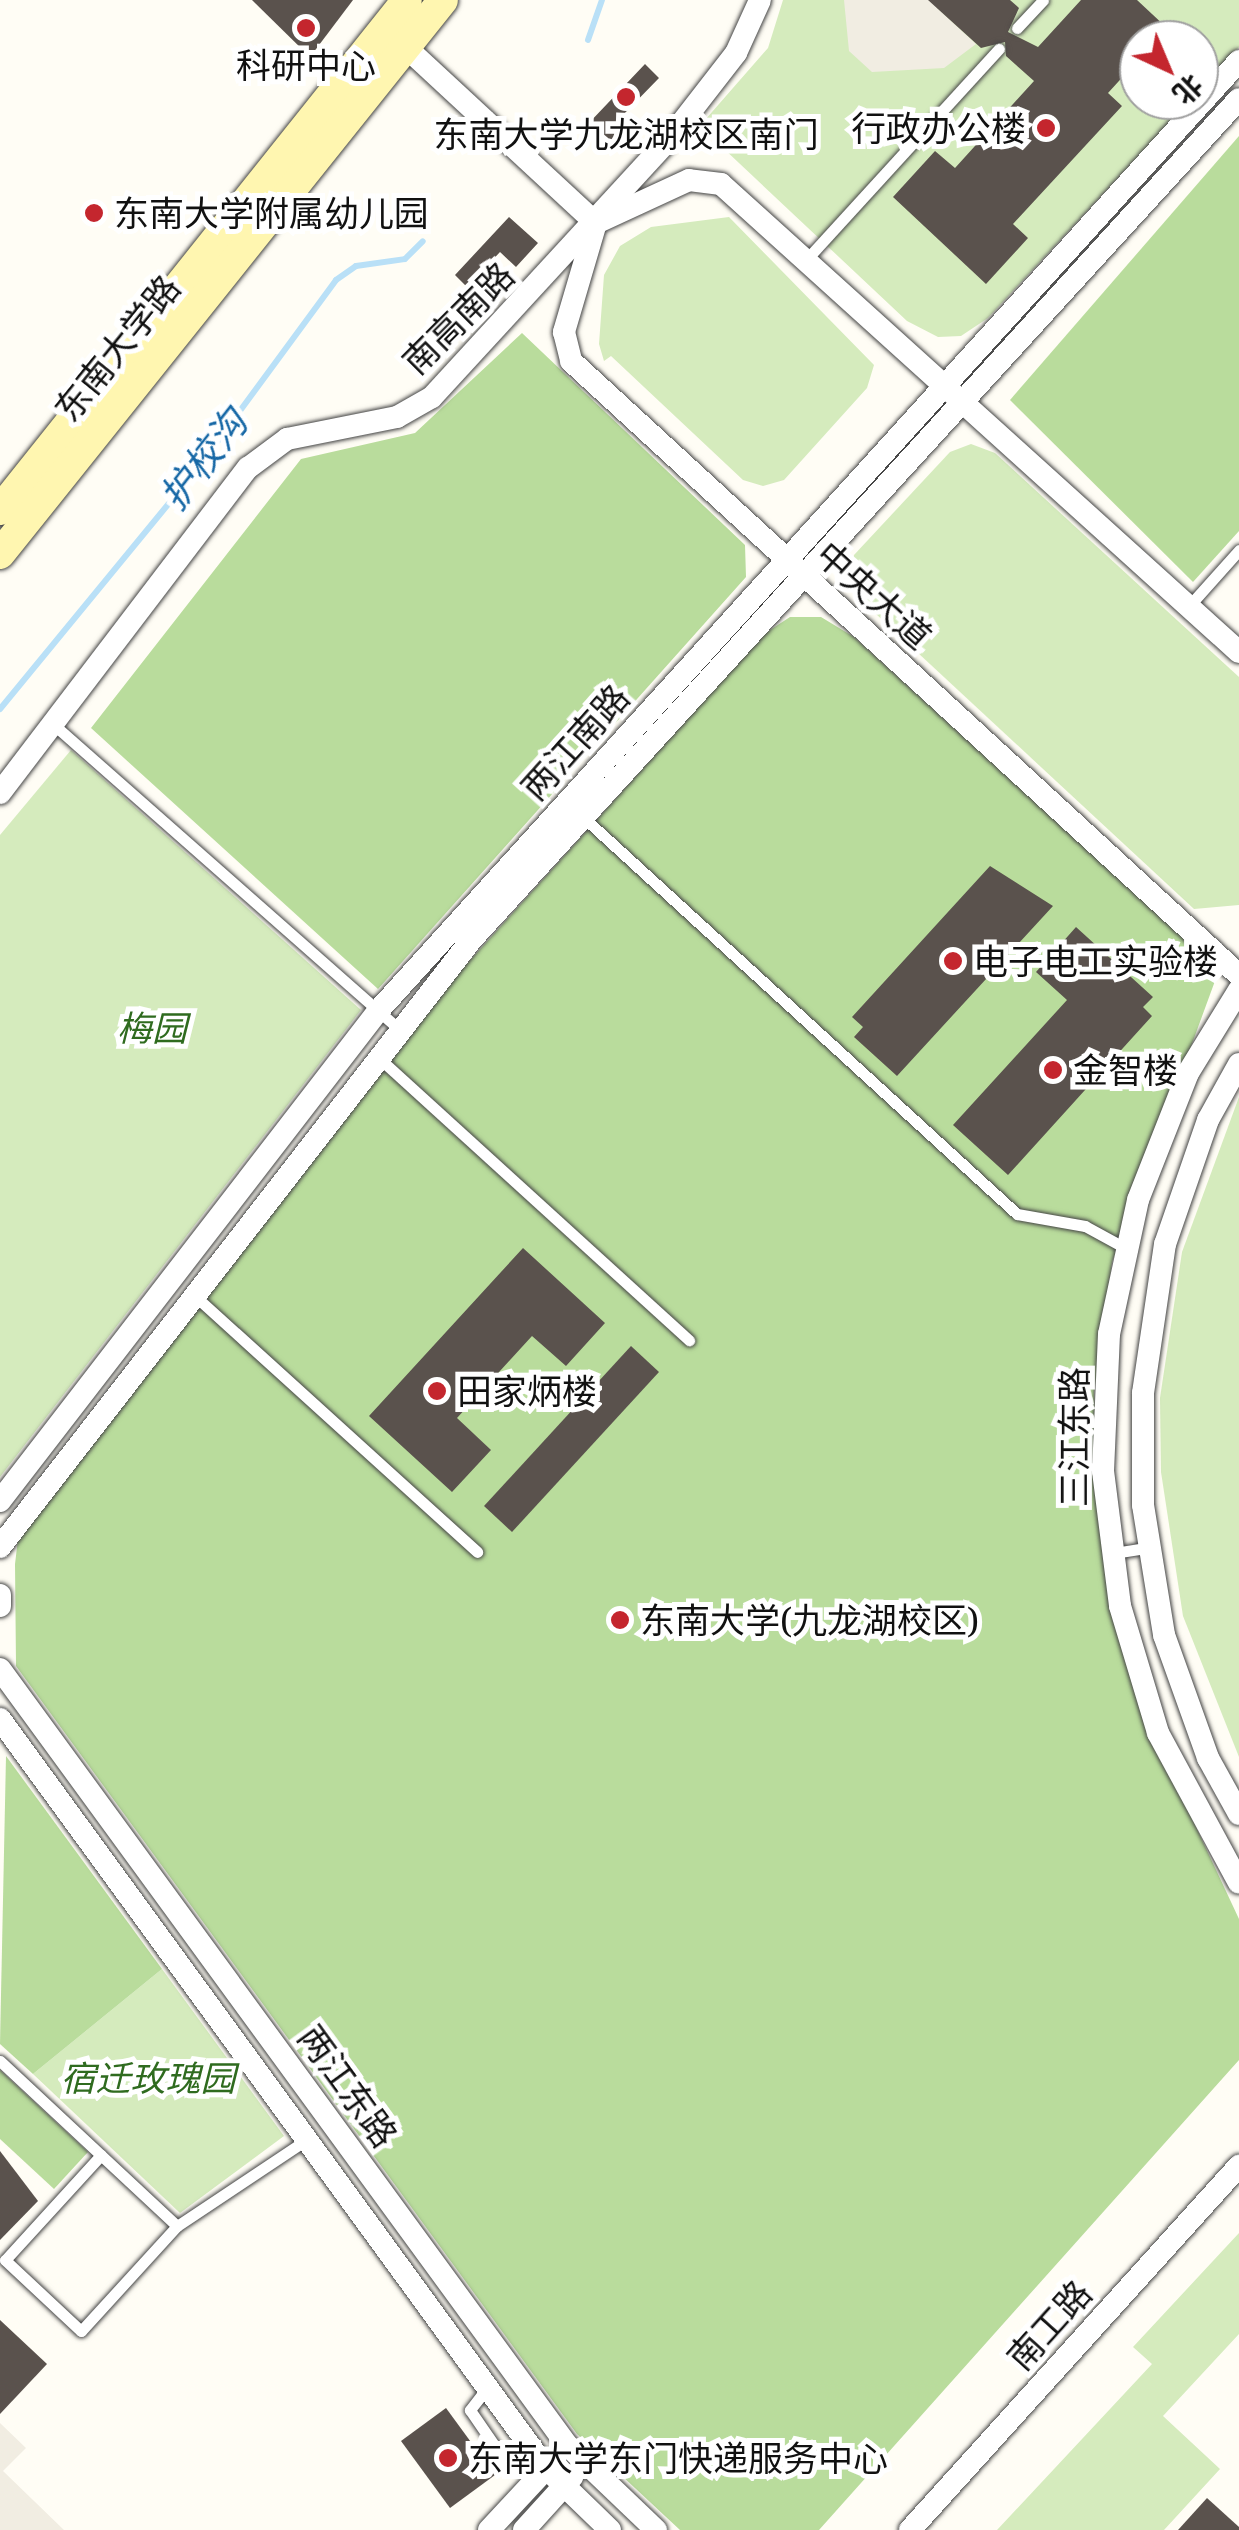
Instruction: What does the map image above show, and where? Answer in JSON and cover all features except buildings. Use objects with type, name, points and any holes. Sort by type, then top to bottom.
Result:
[{"type":"main road","name":"东南大学路","points":[[0,554],[395,38],[406,0]]},
{"type":"main road","name":"东南大学路","points":[[0,510],[395,38],[443,0]]},
{"type":"street","name":"南高南路","points":[[0,793],[248,468],[287,439],[397,417],[432,398],[596,223],[736,53],[760,0]]},
{"type":"street","points":[[395,38],[596,223],[690,180],[721,184],[1239,652]]},
{"type":"street","name":"两江南路","points":[[0,1547],[472,939],[584,817],[944,386],[1239,61]]},
{"type":"street","name":"两江南路","points":[[0,1501],[378,1010],[560,811],[962,402],[1239,100]]},
{"type":"street","name":"中央大道","points":[[596,223],[564,332],[571,360],[1239,975]]},
{"type":"street","name":"三江东路","points":[[1239,990],[1188,1073],[1127,1250],[1106,1395],[1114,1553],[1158,1733],[1239,1883]]},
{"type":"street","name":"三江东路","points":[[1239,1064],[1208,1120],[1165,1244],[1142,1393],[1150,1547],[1164,1634],[1220,1779],[1239,1814]]},
{"type":"street","points":[[0,1595],[0,1606]]},
{"type":"street","name":"两江东路","points":[[0,1670],[567,2445],[656,2530]]},
{"type":"street","points":[[3,1731],[30,1710]]},
{"type":"street","name":"两江东路","points":[[3,1731],[546,2468],[610,2530]]},
{"type":"street","name":"南工路","points":[[910,2530],[1239,2166]]},
{"type":"street","points":[[489,2530],[567,2445]]},
{"type":"street","points":[[524,2530],[584,2464]]},
{"type":"lane","points":[[1018,28],[1044,0]]},
{"type":"lane","points":[[805,260],[998,49]]},
{"type":"lane","points":[[1182,124],[1201,142]]},
{"type":"lane","points":[[1188,607],[1239,550]]},
{"type":"lane","points":[[53,724],[400,1030]]},
{"type":"lane","points":[[560,811],[584,817],[1017,1214],[1085,1226],[1127,1250]]},
{"type":"lane","points":[[380,1058],[689,1340]]},
{"type":"lane","points":[[241,1189],[265,1206]]},
{"type":"lane","points":[[196,1296],[477,1552]]},
{"type":"lane","points":[[92,1381],[116,1399]]},
{"type":"lane","points":[[1106,1395],[1142,1393]]},
{"type":"lane","points":[[1114,1553],[1150,1547]]},
{"type":"lane","points":[[1189,1796],[1220,1779]]},
{"type":"lane","points":[[0,2061],[177,2226]]},
{"type":"lane","points":[[101,2155],[4,2260],[81,2330],[177,2226],[306,2140]]},
{"type":"green space","points":[[783,0],[1239,0],[1239,47],[1219,68],[1219,20],[1119,20],[1119,120],[1171,120],[988,318],[961,336],[938,337],[907,321],[706,132],[705,120],[768,48]]},
{"type":"green space","points":[[1239,136],[1239,531],[1193,582],[1010,400]]},
{"type":"green space","points":[[729,217],[874,365],[867,388],[784,480],[763,486],[743,480],[611,356],[604,361],[599,344],[604,275],[620,246],[651,227]]},
{"type":"green space","points":[[522,333],[745,545],[746,577],[378,989],[91,728],[301,459],[415,433]]},
{"type":"green space","points":[[971,444],[995,453],[1239,677],[1239,905],[1194,909],[862,601],[850,580],[854,555],[950,452]]},
{"type":"green space","points":[[790,617],[821,617],[854,637],[1219,970],[1112,1262],[1094,1392],[1098,1468],[1160,1750],[1239,1919],[1239,2060],[819,2530],[680,2530],[577,2434],[16,1666],[15,1564],[18,1539],[428,1007],[764,634]]},
{"type":"green space","name":"梅园","points":[[71,750],[361,1010],[0,1477],[0,835]]},
{"type":"green space","points":[[1239,1097],[1239,1757],[1183,1616],[1161,1472],[1160,1398],[1182,1252]]},
{"type":"green space","points":[[6,1756],[162,1969],[33,2074],[0,2044]]},
{"type":"green space","name":"宿迁玫瑰园","points":[[162,1969],[284,2136],[180,2213],[33,2074]]},
{"type":"green space","points":[[0,2070],[88,2152],[54,2189],[0,2139]]},
{"type":"green space","points":[[1239,2233],[1239,2334],[1163,2416],[1220,2469],[1164,2530],[997,2530],[1152,2364],[1133,2347]]},
{"type":"shaded area","points":[[844,0],[943,0],[937,8],[976,44],[944,68],[872,72],[849,51]]},
{"type":"shaded area","points":[[0,2423],[26,2448],[3,2471],[64,2530],[0,2530]]},
{"type":"waterway","name":"护校沟","points":[[588,40],[602,0]]},
{"type":"waterway","name":"护校沟","points":[[0,709],[198,468],[336,280],[356,266],[405,259],[423,241]]},
{"type":"place","name":"科研中心","points":[[306,28]]},
{"type":"place","name":"东南大学九龙湖校区南门","points":[[626,97]]},
{"type":"place","name":"行政办公楼","points":[[1046,128]]},
{"type":"place","name":"东南大学附属幼儿园","points":[[94,213]]},
{"type":"place","name":"电子电工实验楼","points":[[953,961]]},
{"type":"place","name":"金智楼","points":[[1053,1070]]},
{"type":"place","name":"田家炳楼","points":[[437,1391]]},
{"type":"place","name":"东南大学(九龙湖校区)","points":[[620,1620]]},
{"type":"place","name":"东南大学东门快递服务中心","points":[[448,2458]]}]
